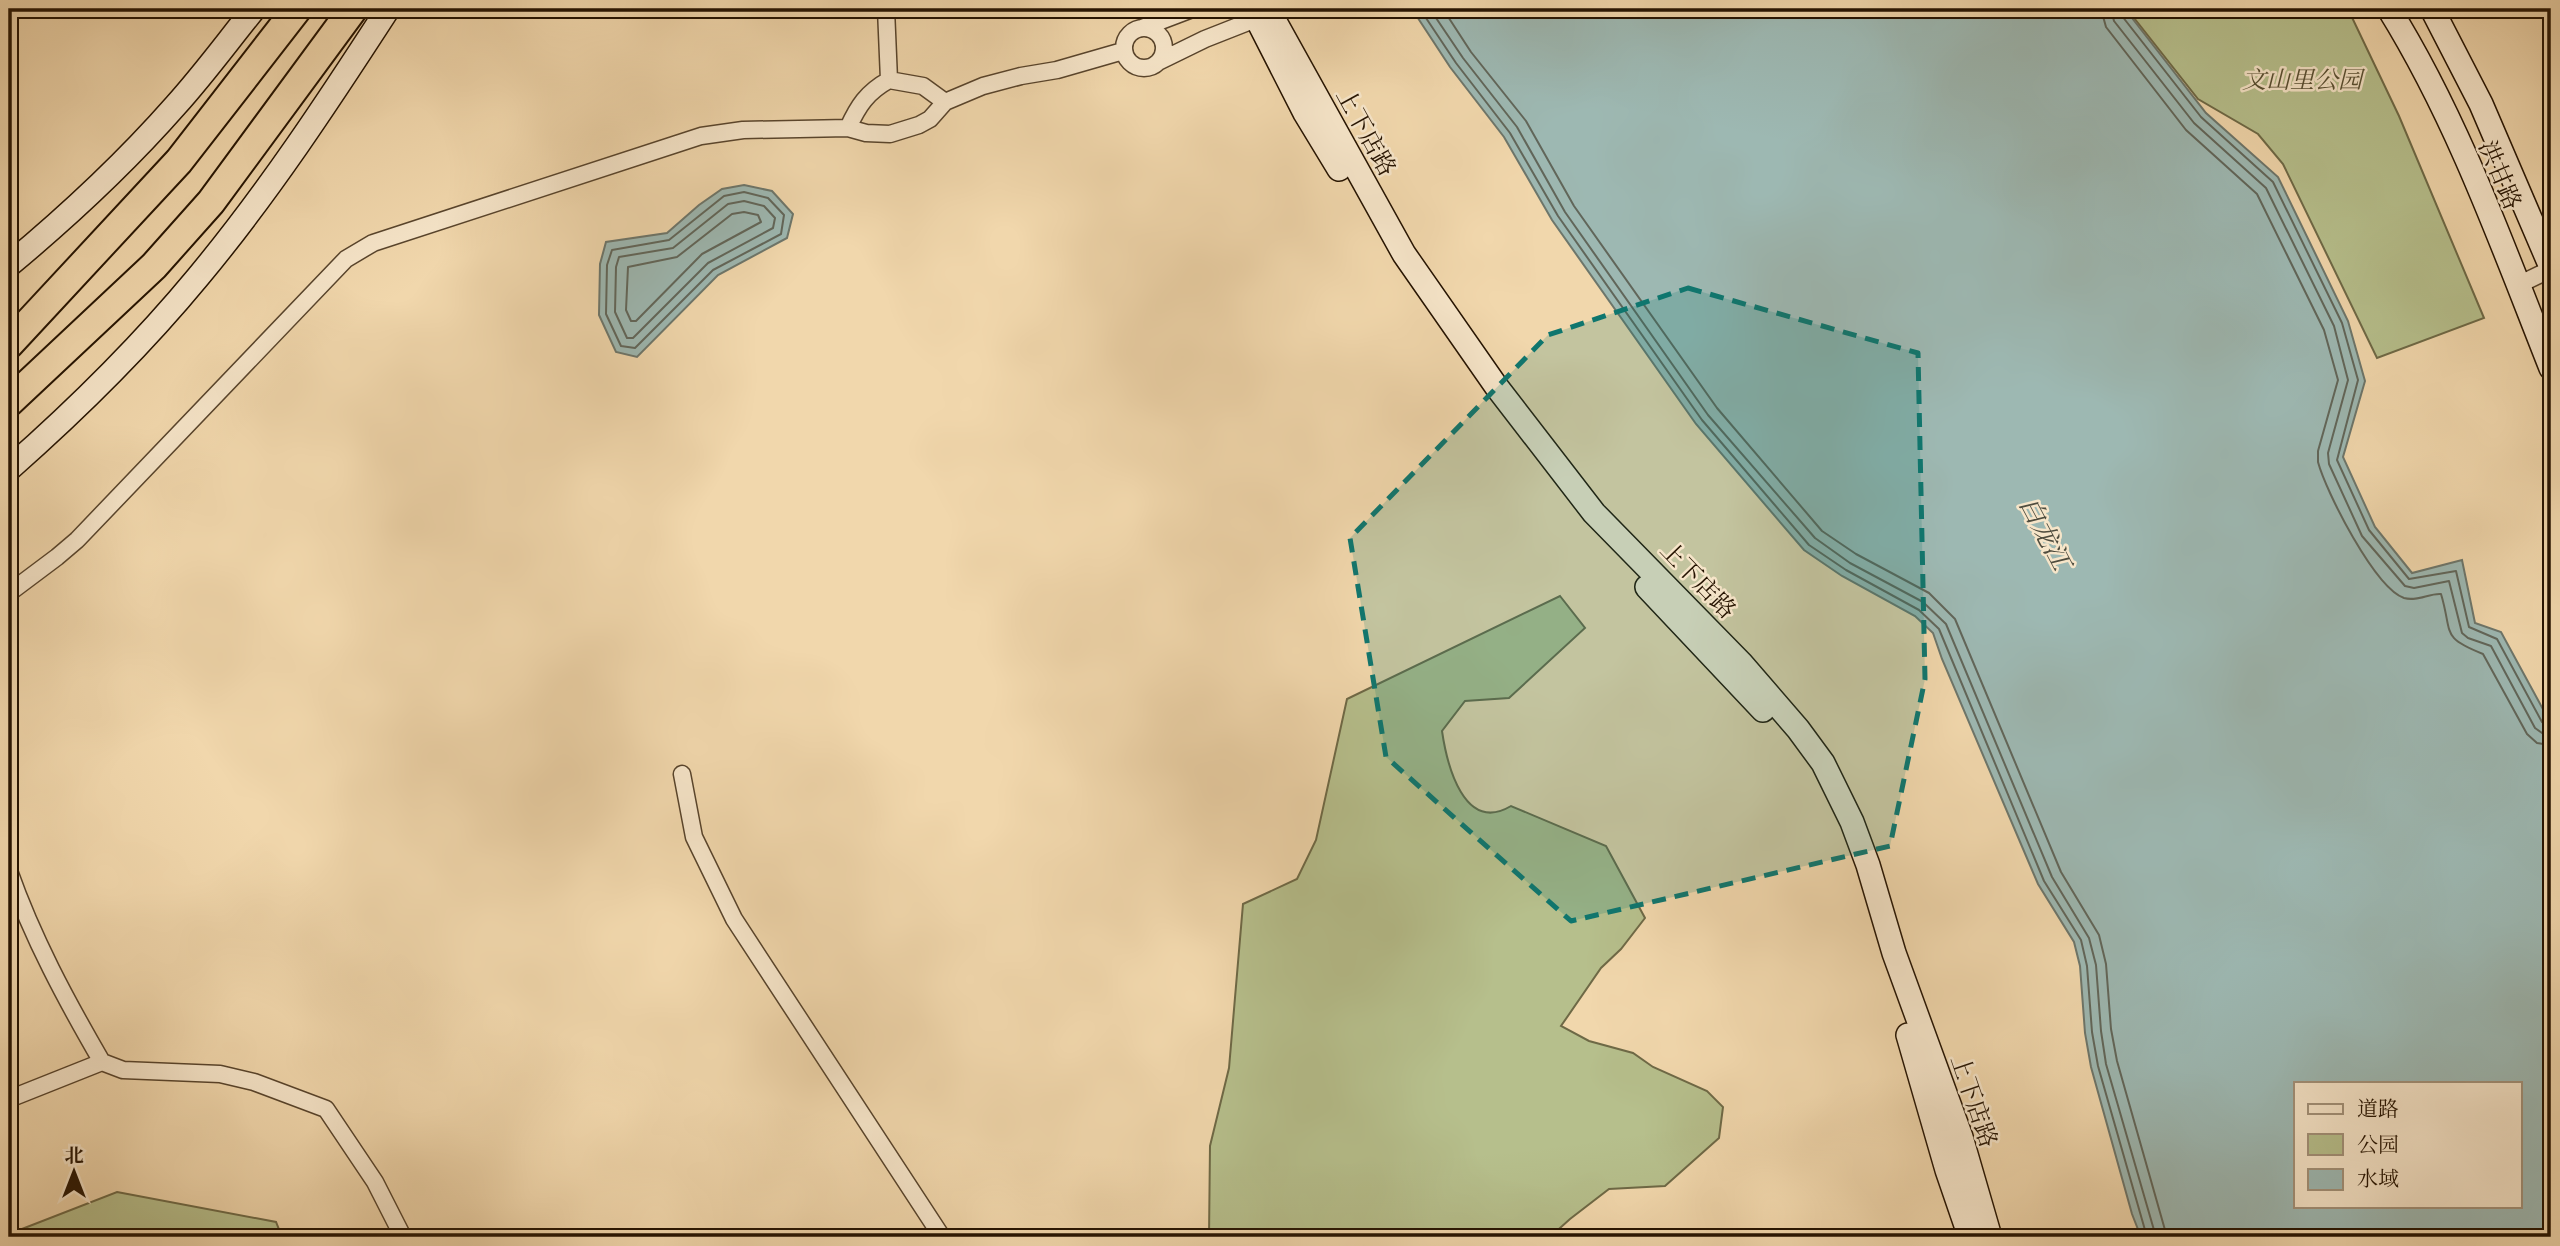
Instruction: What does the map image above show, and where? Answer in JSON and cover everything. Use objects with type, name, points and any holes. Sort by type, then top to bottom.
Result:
[{"type":"highway","points":[[9,344],[179,161],[297,9]]},
{"type":"highway","points":[[9,402],[154,266],[211,202],[353,9]]},
{"type":"main road","points":[[9,265],[52,229],[142,142],[178,103],[254,9]]},
{"type":"main road","points":[[9,470],[124,360],[197,279],[247,214],[388,9]]},
{"type":"main road","name":"洪甘路","points":[[2389,9],[2460,146],[2551,368]]},
{"type":"main road","name":"洪甘路","points":[[2432,9],[2481,104],[2551,268]]},
{"type":"main road","name":"上下店路","points":[[1262,12],[1305,113],[1396,264],[1460,356],[1594,531],[1776,724],[1805,762],[1841,825],[1860,877],[1947,1170],[1970,1237]]},
{"type":"main road","name":"上下店路","points":[[1262,12],[1404,254],[1496,386],[1594,513],[1741,663],[1824,763],[1852,822],[1868,865],[1894,953],[1961,1137],[1990,1237]]},
{"type":"street","points":[[886,9],[889,80]]},
{"type":"street","points":[[1192,9],[1130,33],[1123,51],[1125,58],[1135,67],[1149,68],[1262,12]]},
{"type":"street","points":[[1142,28],[1155,31],[1163,42],[1160,61]]},
{"type":"street","points":[[9,593],[77,540],[346,259],[373,243],[701,136],[743,131],[848,128],[866,133],[890,134],[930,119],[945,102],[983,86],[1057,70],[1123,51]]},
{"type":"street","points":[[848,128],[865,96],[889,80],[923,86],[945,102]]},
{"type":"street","points":[[2518,285],[2551,268]]},
{"type":"street","points":[[682,774],[694,836],[734,919],[942,1237]]},
{"type":"street","points":[[9,871],[24,915],[52,975],[102,1062],[122,1070],[220,1074],[254,1082],[326,1109],[374,1182],[403,1237]]},
{"type":"street","points":[[9,1099],[102,1062]]},
{"type":"highlighted area","points":[[1688,288],[1918,353],[1925,679],[1890,846],[1571,921],[1386,757],[1350,538],[1548,335]]},
{"type":"green space","name":"文山里公园","points":[[2127,9],[2348,9],[2399,116],[2484,318],[2377,358],[2283,164],[2258,134],[2198,99]]},
{"type":"green space","points":[[1560,596],[1585,628],[1509,698],[1465,701],[1442,731],[1448,761],[1461,792],[1470,804],[1481,811],[1495,812],[1511,806],[1606,846],[1645,918],[1621,949],[1601,968],[1561,1026],[1589,1041],[1633,1053],[1653,1067],[1707,1091],[1723,1107],[1719,1138],[1665,1186],[1609,1189],[1550,1237],[1209,1237],[1210,1146],[1229,1068],[1243,904],[1297,879],[1316,840],[1347,699]]},
{"type":"green space","points":[[117,1192],[276,1222],[282,1237],[9,1237],[9,1234]]},
{"type":"water","name":"白龙江","points":[[1412,9],[2125,9],[2206,113],[2278,177],[2348,321],[2365,381],[2343,457],[2375,527],[2412,573],[2462,560],[2475,623],[2501,632],[2551,724],[2551,1237],[2141,1237],[2132,1214],[2091,1067],[2085,1033],[2080,966],[2074,942],[2038,884],[1933,633],[1915,616],[1842,576],[1804,550],[1696,424],[1552,220],[1504,137],[1450,67]]},
{"type":"water","points":[[744,185],[772,191],[793,214],[787,238],[718,275],[637,357],[616,352],[599,315],[600,264],[606,242],[667,233],[722,189]]}]
